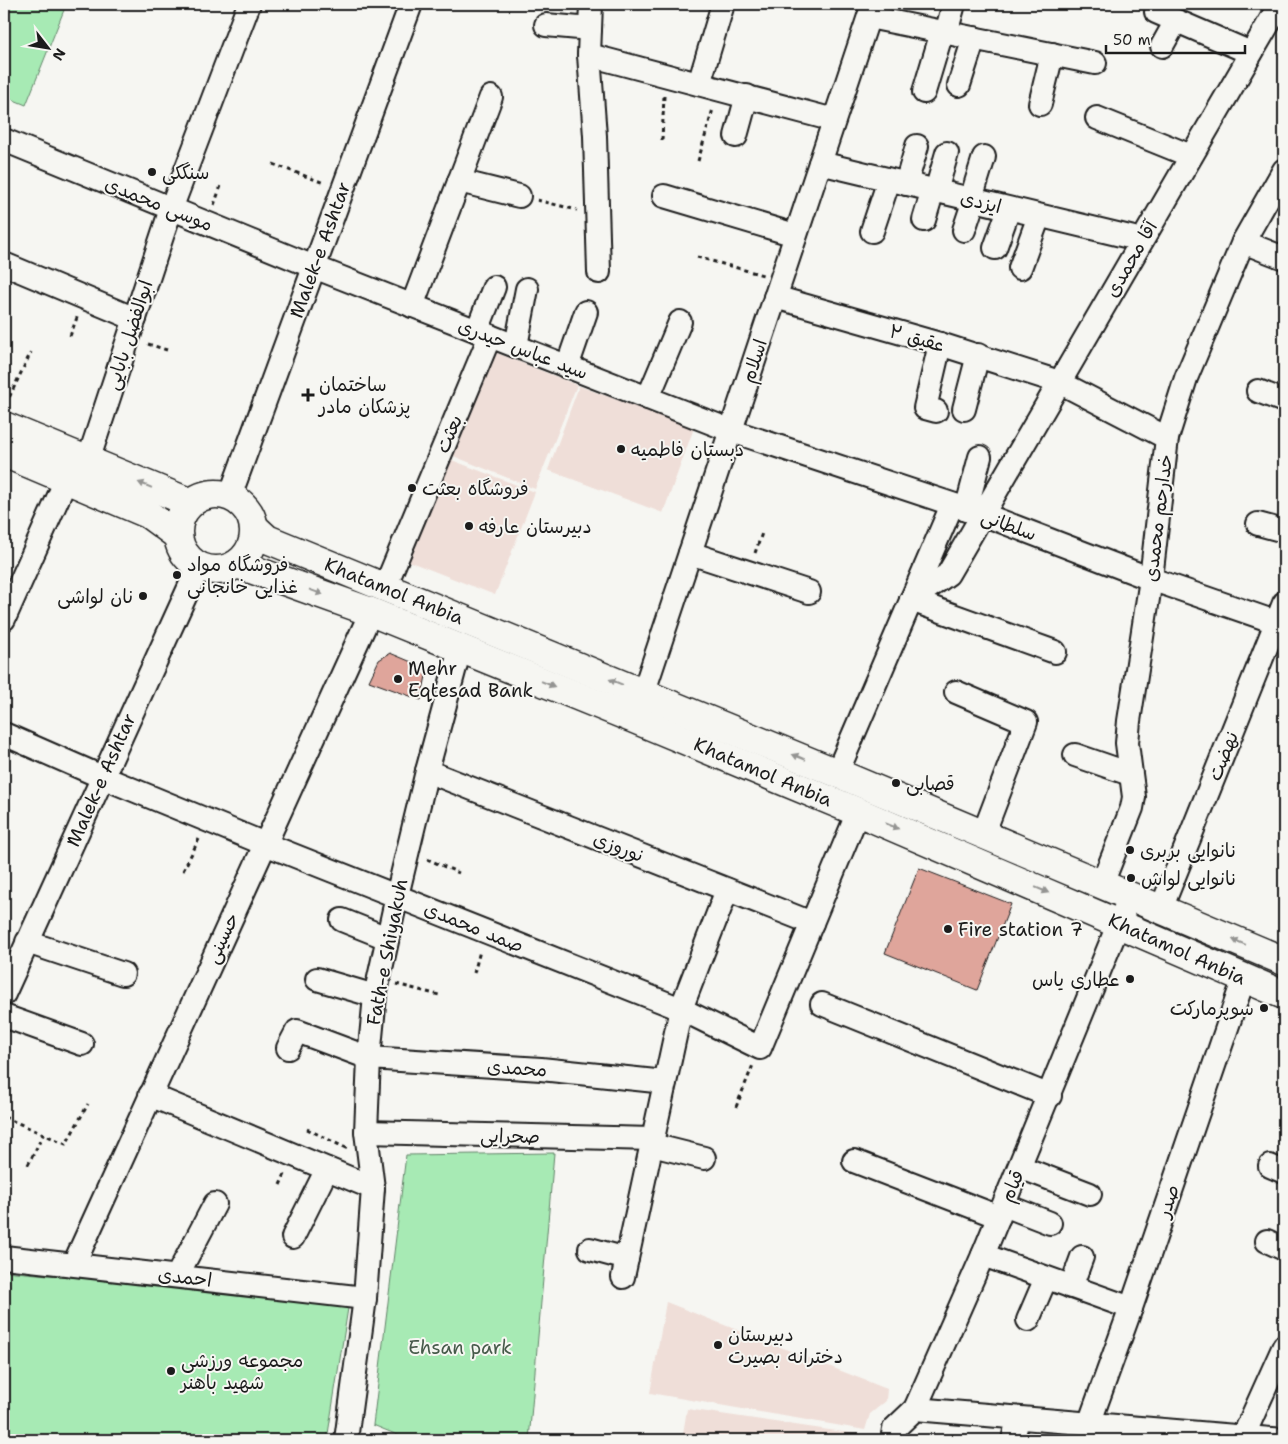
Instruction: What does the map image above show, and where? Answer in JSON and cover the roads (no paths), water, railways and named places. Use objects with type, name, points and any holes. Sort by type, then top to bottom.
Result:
[{"type":"main road","points":[[4,426],[191,503]]},
{"type":"main road","points":[[4,453],[148,514],[178,536]]},
{"type":"main road","points":[[220,493],[230,496],[239,501],[252,517],[254,538],[251,548],[237,564],[228,568],[218,570],[198,566],[188,559],[181,548],[178,524],[183,512],[199,497],[220,493]]},
{"type":"main road","name":"Khatamol Anbia","points":[[254,527],[267,539],[837,773],[1284,961]]},
{"type":"main road","name":"Khatamol Anbia","points":[[237,564],[371,612],[634,719],[858,812],[1284,994]]},
{"type":"street","name":"ابوالفضل بابایی","points":[[88,461],[171,209],[249,4]]},
{"type":"street","name":"Malek-e Ashtar","points":[[230,496],[411,4]]},
{"type":"street","points":[[591,4],[589,55],[595,136],[599,272]]},
{"type":"street","points":[[709,86],[706,29],[723,4]]},
{"type":"street","points":[[924,92],[954,4]]},
{"type":"street","name":"آقا محمدی","points":[[966,510],[1059,382],[1280,4]]},
{"type":"street","points":[[871,10],[944,32],[1095,63]]},
{"type":"street","name":"اسلام","points":[[634,719],[732,431],[795,235],[871,10]]},
{"type":"street","points":[[1162,46],[1166,16],[1251,53]]},
{"type":"street","points":[[546,25],[590,30]]},
{"type":"street","points":[[959,85],[974,38]]},
{"type":"street","points":[[1040,104],[1052,54]]},
{"type":"street","points":[[589,55],[834,120]]},
{"type":"street","points":[[736,136],[747,96]]},
{"type":"street","points":[[412,306],[491,98]]},
{"type":"street","points":[[1097,118],[1191,156]]},
{"type":"street","name":"موسی محمدی","points":[[4,140],[314,267]]},
{"type":"street","points":[[872,231],[917,146]]},
{"type":"street","points":[[924,220],[947,152]]},
{"type":"street","points":[[964,230],[984,157]]},
{"type":"street","name":"ایزدی","points":[[820,163],[1142,240]]},
{"type":"street","name":"خدارحم محمدی","points":[[1102,884],[1132,808],[1134,797],[1127,743],[1129,721],[1151,579],[1167,438],[1186,378],[1243,242],[1284,170]]},
{"type":"street","points":[[459,181],[519,196]]},
{"type":"street","points":[[664,196],[795,235]]},
{"type":"street","points":[[995,248],[1009,209]]},
{"type":"street","points":[[1020,268],[1039,216]]},
{"type":"street","points":[[1243,242],[1284,258]]},
{"type":"street","points":[[4,264],[135,318]]},
{"type":"street","name":"سید عباس حیدری","points":[[314,267],[732,431]]},
{"type":"street","name":"بعثت","points":[[385,587],[483,334],[494,287]]},
{"type":"street","name":"عقیق ۲","points":[[778,288],[940,344],[1059,382],[1167,438]]},
{"type":"street","points":[[516,346],[526,289]]},
{"type":"street","points":[[567,366],[586,312]]},
{"type":"street","points":[[648,398],[680,322]]},
{"type":"street","points":[[936,411],[924,408],[940,344]]},
{"type":"street","points":[[964,409],[978,355]]},
{"type":"street","points":[[1258,391],[1284,401]]},
{"type":"street","name":"سلطانی","points":[[732,431],[966,510],[1151,579],[1282,617]]},
{"type":"street","points":[[911,600],[948,574],[980,457]]},
{"type":"street","points":[[4,619],[66,480]]},
{"type":"street","points":[[837,773],[911,600],[966,510]]},
{"type":"street","points":[[1258,524],[1284,531]]},
{"type":"street","points":[[690,554],[809,592]]},
{"type":"street","name":"Malek-e Ashtar","points":[[4,994],[198,566]]},
{"type":"street","points":[[911,600],[1055,652]]},
{"type":"street","name":"حسینی","points":[[74,1264],[371,612]]},
{"type":"street","name":"نهضت","points":[[1161,910],[1282,617]]},
{"type":"street","name":"Fath-e Shiyakuh","points":[[346,1440],[365,1298],[373,1188],[366,1132],[369,1058],[376,988],[396,896],[460,649]]},
{"type":"street","points":[[956,692],[1026,722],[984,835]]},
{"type":"street","name":"صمد محمدی","points":[[4,734],[102,777],[265,844],[681,1009],[760,1048],[812,923]]},
{"type":"street","points":[[1075,755],[1130,774]]},
{"type":"street","name":"نوروزی","points":[[427,771],[812,923]]},
{"type":"street","points":[[812,923],[858,812]]},
{"type":"street","points":[[590,1249],[625,1268],[681,1009],[727,890]]},
{"type":"street","name":"قیام","points":[[892,1440],[894,1429],[915,1410],[983,1255],[1050,1096],[1130,896]]},
{"type":"street","points":[[342,920],[387,938]]},
{"type":"street","points":[[27,942],[124,974]]},
{"type":"street","name":"صدر","points":[[1089,1424],[1131,1308],[1244,978]]},
{"type":"street","points":[[317,979],[376,988]]},
{"type":"street","points":[[822,1004],[1050,1096]]},
{"type":"street","points":[[4,1016],[82,1044]]},
{"type":"street","name":"محمدی","points":[[288,1048],[297,1031],[369,1058],[541,1069],[665,1082]]},
{"type":"street","points":[[150,1095],[373,1188]]},
{"type":"street","name":"صحرایی","points":[[366,1132],[652,1142],[704,1158]]},
{"type":"street","points":[[854,1161],[1002,1211],[1050,1223]]},
{"type":"street","points":[[1020,1167],[1090,1194]]},
{"type":"street","points":[[293,1237],[327,1169]]},
{"type":"street","points":[[177,1276],[215,1204]]},
{"type":"street","points":[[983,1255],[1131,1308]]},
{"type":"street","name":"احمدی","points":[[4,1257],[365,1298]]},
{"type":"street","points":[[1071,1287],[1082,1257]]},
{"type":"street","points":[[1028,1320],[1046,1278]]},
{"type":"street","points":[[1230,1437],[1284,1346]]},
{"type":"street","points":[[915,1410],[1274,1440]]},
{"type":"street","points":[[1013,1440],[1018,1418]]},
{"type":"place","name":"سنگکی","points":[[152,172]]},
{"type":"place","name":"ساختمان پزشکان مادر","points":[[308,395]]},
{"type":"place","name":"دبستان فاطمیه","points":[[621,449]]},
{"type":"place","name":"فروشگاه بعثت","points":[[412,488]]},
{"type":"place","name":"دبیرستان عارفه","points":[[469,526]]},
{"type":"place","name":"فروشگاه مواد غذایی خانجانی","points":[[177,575]]},
{"type":"place","name":"نان لواشی","points":[[143,596]]},
{"type":"place","name":"Mehr Eqtesad Bank","points":[[398,679]]},
{"type":"place","name":"قصابی","points":[[896,783]]},
{"type":"place","name":"نانوایی بربری","points":[[1130,850]]},
{"type":"place","name":"نانوایی لواش","points":[[1131,878]]},
{"type":"place","name":"Fire station 7","points":[[948,929]]},
{"type":"place","name":"عطاری یاس","points":[[1130,979]]},
{"type":"place","name":"سوپرمارکت","points":[[1264,1008]]},
{"type":"place","name":"دبیرستان دخترانه بصیرت","points":[[718,1345]]},
{"type":"place","name":"مجموعه ورزشی شهید باهنر","points":[[171,1371]]},
{"type":"park label","name":"Ehsan park","points":[[460,1347]]}]
